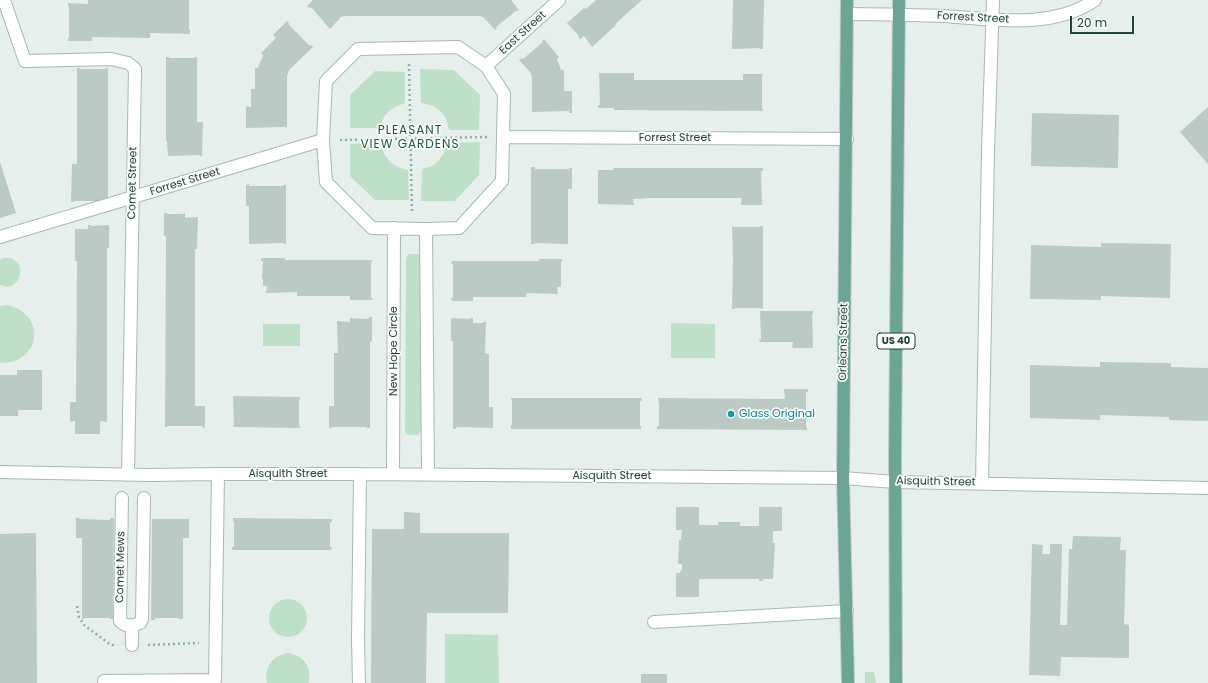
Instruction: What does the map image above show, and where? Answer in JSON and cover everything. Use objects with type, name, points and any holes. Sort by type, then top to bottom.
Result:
[{"type":"main road","name":"Orleans Street","points":[[847,0],[843,478],[848,683]]},
{"type":"main road","name":"US 40","points":[[896,683],[895,482],[899,0]]},
{"type":"street","name":"Comet Street","points":[[4,0],[25,61],[111,59],[128,63],[135,69],[128,475]]},
{"type":"street","name":"East Street","points":[[486,66],[559,0]]},
{"type":"street","points":[[982,483],[988,151],[993,0]]},
{"type":"street","name":"Forrest Street","points":[[847,14],[899,14],[1024,20],[1049,18],[1072,12],[1095,0]]},
{"type":"street","points":[[458,47],[486,66],[504,94],[502,181],[459,228],[372,228],[326,182],[323,140],[326,81],[358,49],[458,47]]},
{"type":"street","name":"Forrest Street","points":[[504,137],[847,139]]},
{"type":"street","name":"Forrest Street","points":[[0,237],[323,140]]},
{"type":"street","name":"New Hope Circle","points":[[393,474],[394,228]]},
{"type":"street","points":[[426,229],[428,475]]},
{"type":"street","name":"Aisquith Street","points":[[0,472],[128,475],[393,474],[843,478],[895,482],[1208,488]]},
{"type":"street","name":"Aisquith Street","points":[[0,475],[17,472]]},
{"type":"street","points":[[104,681],[215,680],[218,474]]},
{"type":"street","points":[[359,683],[358,640],[360,474]]},
{"type":"street","name":"Comet Mews","points":[[122,498],[120,621],[123,625],[132,626],[140,623],[142,619],[144,498]]},
{"type":"street","points":[[654,622],[847,611]]},
{"type":"street","points":[[132,626],[132,645]]},
{"type":"path","points":[[408,48],[412,229]]},
{"type":"path","points":[[323,140],[504,137]]},
{"type":"green space","points":[[420,69],[454,70],[480,95],[479,130],[449,130],[446,119],[437,108],[421,103]]},
{"type":"green space","points":[[375,71],[405,72],[405,103],[388,112],[383,118],[380,128],[350,128],[350,95]]},
{"type":"green space","points":[[380,142],[384,153],[393,164],[408,170],[409,200],[375,200],[350,176],[350,144]]},
{"type":"green space","points":[[480,142],[479,175],[455,201],[421,201],[422,169],[432,166],[442,157],[448,143]]},
{"type":"green space","points":[[408,254],[419,254],[422,257],[422,431],[417,435],[408,435],[405,432],[406,259]]},
{"type":"green space","points":[[4,258],[12,259],[18,263],[20,268],[18,280],[13,285],[7,287],[0,285],[0,260]]},
{"type":"green space","points":[[6,305],[19,310],[28,317],[33,327],[34,337],[31,347],[24,355],[14,361],[0,363],[0,306]]},
{"type":"green space","points":[[671,323],[715,324],[715,358],[671,358]]},
{"type":"green space","points":[[263,324],[300,324],[300,346],[263,346]]},
{"type":"green space","points":[[288,599],[301,605],[307,618],[301,631],[288,637],[275,631],[269,618],[275,605]]},
{"type":"green space","points":[[445,634],[498,635],[499,683],[445,683]]},
{"type":"green space","points":[[282,654],[294,654],[306,663],[310,677],[309,683],[267,683],[266,677],[270,663]]},
{"type":"green space","points":[[865,672],[874,672],[876,683],[865,683]]},
{"type":"building","points":[[88,0],[189,0],[190,34],[150,33],[150,38],[92,37],[92,41],[68,41],[68,3],[88,4]]},
{"type":"building","points":[[313,0],[511,0],[519,10],[496,27],[497,28],[495,30],[484,18],[480,16],[346,16],[341,17],[330,29],[311,7],[310,8],[307,6]]},
{"type":"building","points":[[596,0],[642,0],[592,47],[584,36],[580,39],[567,23]]},
{"type":"building","points":[[733,0],[764,0],[763,49],[732,49]]},
{"type":"building","points":[[287,21],[289,23],[288,24],[310,46],[311,45],[313,47],[289,70],[287,76],[287,128],[246,128],[246,106],[251,107],[251,89],[255,89],[255,68],[258,68],[263,55],[261,53],[276,38],[273,35]]},
{"type":"building","points":[[544,39],[559,57],[557,59],[561,70],[564,70],[564,91],[572,91],[572,113],[569,113],[569,111],[532,112],[532,77],[530,72],[519,60],[522,58],[523,59],[543,42],[542,41]]},
{"type":"building","points":[[166,57],[197,57],[197,122],[203,122],[202,156],[200,157],[200,155],[168,156],[166,141]]},
{"type":"building","points":[[77,68],[108,68],[108,202],[71,202],[72,164],[77,164]]},
{"type":"building","points":[[599,73],[634,73],[634,80],[743,80],[743,74],[763,74],[763,111],[614,110],[614,108],[598,108],[598,105],[600,105]]},
{"type":"building","points":[[1208,107],[1208,164],[1180,132]]},
{"type":"building","points":[[1032,113],[1119,115],[1118,168],[1031,166]]},
{"type":"building","points":[[0,162],[16,213],[0,218]]},
{"type":"building","points":[[531,167],[535,167],[535,169],[572,168],[572,189],[568,189],[568,244],[531,244]]},
{"type":"building","points":[[613,168],[763,168],[763,171],[761,171],[762,205],[741,205],[742,198],[649,198],[633,199],[634,205],[598,204],[598,170],[614,170]]},
{"type":"building","points":[[249,184],[249,186],[286,185],[286,244],[249,244],[249,206],[246,206],[246,185]]},
{"type":"building","points":[[164,213],[185,213],[185,218],[198,217],[197,249],[195,249],[195,406],[205,406],[205,428],[202,426],[165,427],[166,236],[164,236]]},
{"type":"building","points":[[88,225],[109,225],[109,248],[107,248],[107,422],[100,421],[100,434],[75,434],[75,421],[70,422],[70,402],[76,402],[77,261],[75,261],[75,229],[88,229]]},
{"type":"building","points":[[732,226],[763,226],[763,309],[732,309]]},
{"type":"building","points":[[1101,243],[1171,244],[1170,298],[1101,296],[1101,300],[1030,299],[1031,245],[1101,247]]},
{"type":"building","points":[[261,258],[285,258],[285,260],[372,260],[371,298],[373,298],[372,300],[350,300],[350,296],[297,296],[297,292],[266,293],[267,286],[263,286],[262,279],[263,261],[261,261]]},
{"type":"building","points":[[539,259],[562,259],[561,287],[557,287],[558,294],[527,293],[526,297],[473,297],[473,301],[452,301],[452,261],[539,261]]},
{"type":"building","points":[[760,311],[813,311],[813,348],[792,348],[793,342],[760,342]]},
{"type":"building","points":[[369,317],[372,317],[372,342],[370,341],[370,428],[329,428],[329,406],[334,406],[334,353],[338,353],[337,321],[350,322],[350,318],[369,319]]},
{"type":"building","points":[[451,318],[473,318],[473,323],[486,322],[485,353],[489,354],[489,407],[493,407],[493,428],[456,427],[456,429],[453,429],[453,341],[451,341]]},
{"type":"building","points":[[1100,362],[1171,363],[1171,367],[1208,368],[1208,421],[1169,420],[1169,417],[1100,415],[1100,420],[1030,418],[1030,365],[1100,367]]},
{"type":"building","points":[[17,370],[42,370],[42,410],[18,410],[18,416],[0,416],[0,375],[17,375]]},
{"type":"building","points":[[784,389],[808,389],[808,392],[806,392],[807,430],[657,429],[657,426],[659,426],[658,398],[785,399]]},
{"type":"building","points":[[233,396],[300,397],[300,428],[233,427]]},
{"type":"building","points":[[511,398],[642,398],[640,401],[641,429],[511,429]]},
{"type":"building","points":[[676,507],[699,507],[699,525],[718,525],[718,522],[740,522],[740,526],[759,526],[759,507],[782,507],[782,531],[773,531],[773,543],[775,543],[773,579],[763,579],[763,581],[759,581],[759,579],[699,579],[699,597],[676,597],[676,573],[680,573],[682,570],[682,564],[678,564],[679,540],[681,540],[682,530],[676,530]]},
{"type":"building","points":[[404,512],[420,513],[420,533],[509,533],[508,613],[427,613],[426,683],[371,683],[372,529],[404,529]]},
{"type":"building","points":[[76,518],[110,520],[110,518],[114,518],[113,619],[82,619],[82,538],[76,538]]},
{"type":"building","points":[[233,518],[332,519],[332,522],[330,522],[330,547],[332,547],[331,550],[232,550],[232,547],[234,547]]},
{"type":"building","points":[[152,519],[189,519],[189,538],[183,538],[183,619],[155,618],[155,620],[151,620]]},
{"type":"building","points":[[36,533],[37,683],[0,683],[0,534]]},
{"type":"building","points":[[1073,536],[1121,537],[1120,550],[1126,550],[1124,624],[1129,625],[1129,658],[1061,657],[1060,676],[1029,675],[1032,544],[1043,545],[1042,554],[1050,554],[1050,544],[1062,544],[1060,625],[1067,625],[1069,549],[1072,549]]},
{"type":"building","points":[[641,674],[667,674],[667,683],[641,683]]},
{"type":"place","name":"Glass Original","points":[[731,414]]},
{"type":"district","name":"PLEASANT VIEW GARDENS","points":[[410,138]]}]
